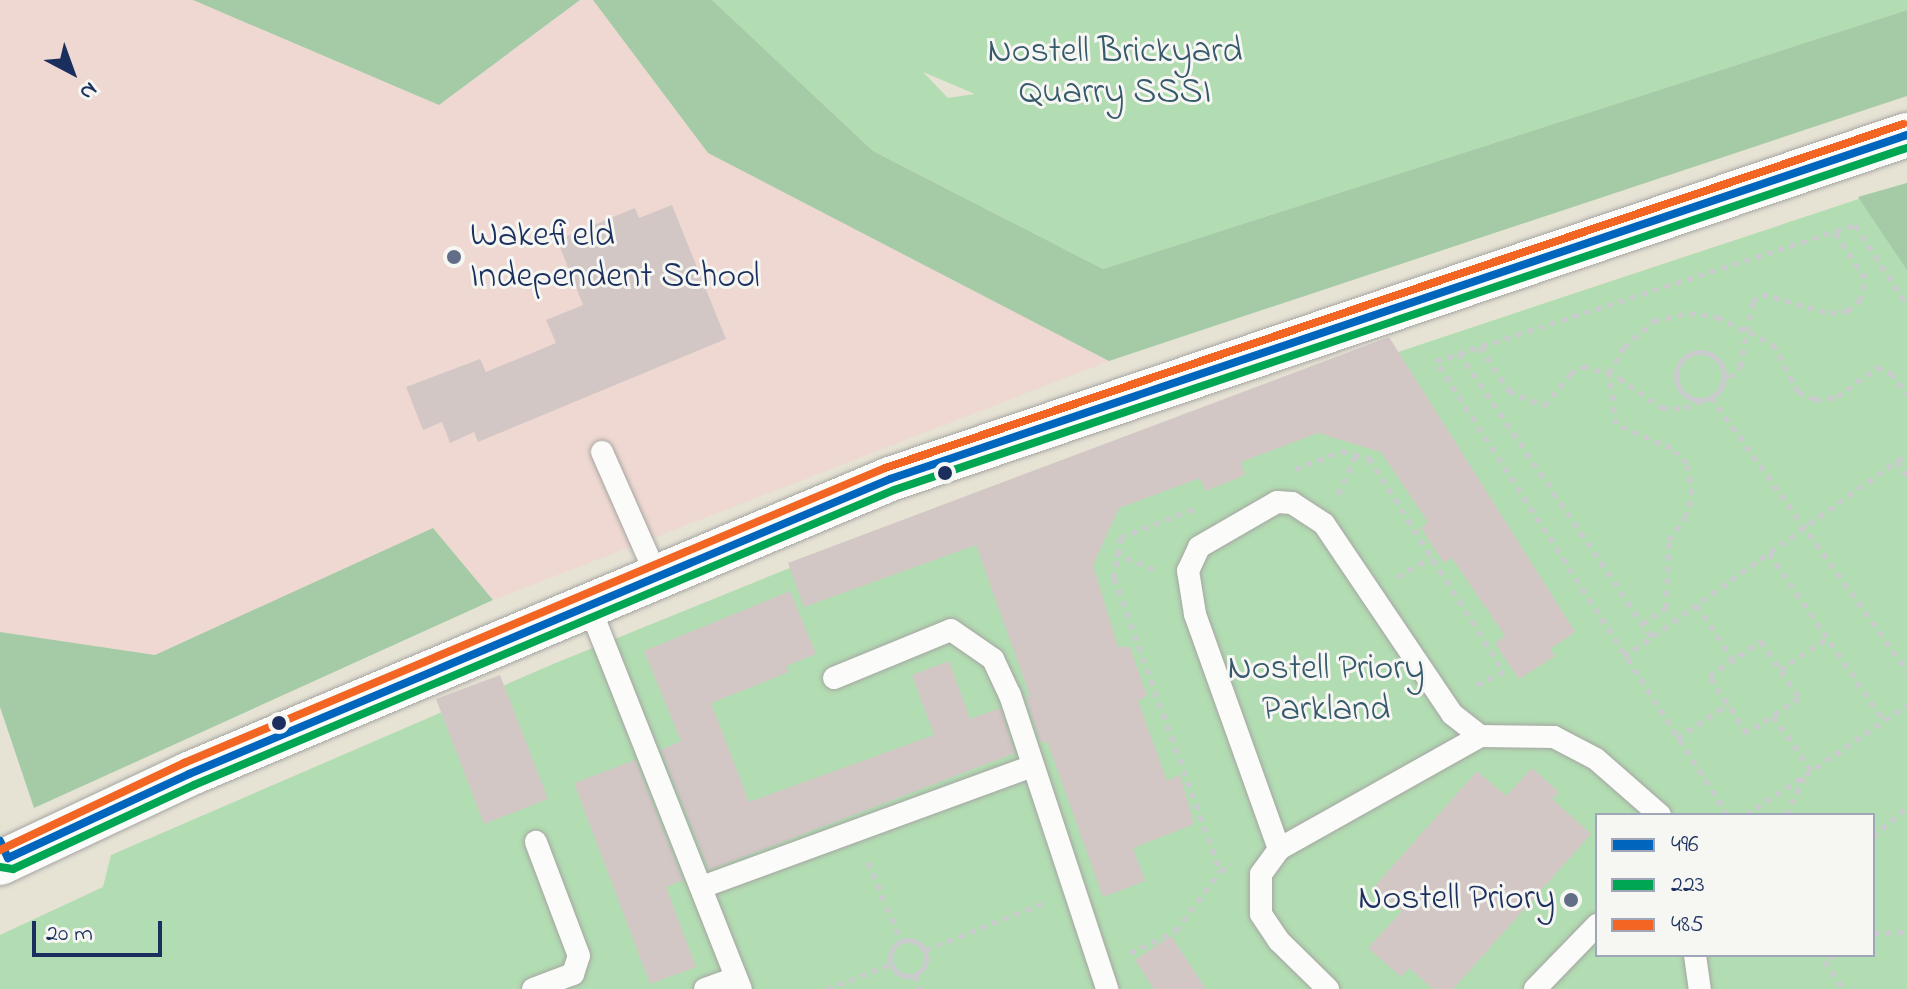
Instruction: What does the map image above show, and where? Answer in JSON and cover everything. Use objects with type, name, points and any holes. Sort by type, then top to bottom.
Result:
[{"type":"highway","points":[[4,861],[189,774],[590,608],[890,479],[1907,135]]},
{"type":"lane","points":[[602,452],[658,579]]},
{"type":"lane","points":[[1277,843],[1195,614],[1188,571],[1199,547],[1277,502],[1292,503],[1324,524],[1444,702],[1480,736]]},
{"type":"lane","points":[[590,608],[739,983],[705,989]]},
{"type":"lane","points":[[834,678],[951,630],[993,659],[1033,766],[1107,989]]},
{"type":"lane","points":[[1328,989],[1279,941],[1261,914],[1261,874],[1277,843],[1480,736],[1554,737],[1596,759],[1658,813]]},
{"type":"lane","points":[[702,887],[1033,766]]},
{"type":"lane","points":[[533,989],[573,974],[579,956],[536,842]]},
{"type":"lane","points":[[1535,989],[1595,927]]},
{"type":"lane","points":[[1695,957],[1700,989]]},
{"type":"path","points":[[1727,813],[1436,361],[1855,225],[1907,305]]},
{"type":"path","points":[[1480,347],[1509,391],[1544,406],[1570,374],[1583,366],[1609,373],[1662,408],[1684,408],[1711,397],[1740,367],[1753,302],[1762,294],[1829,313],[1847,311],[1860,301],[1865,278],[1834,231]]},
{"type":"path","points":[[1642,624],[1666,608],[1669,540],[1685,518],[1692,494],[1687,463],[1671,448],[1616,424],[1609,373],[1624,347],[1654,321],[1689,313],[1717,317],[1773,344],[1798,392],[1816,400],[1837,397],[1877,367],[1891,373],[1907,394]]},
{"type":"path","points":[[1703,400],[1687,397],[1677,385],[1677,369],[1687,356],[1702,352],[1716,359],[1723,371],[1721,386]]},
{"type":"path","points":[[1459,353],[1651,637]]},
{"type":"path","points":[[1711,397],[1907,671]]},
{"type":"path","points":[[1283,474],[1342,451],[1369,458],[1504,672],[1444,702]]},
{"type":"path","points":[[1624,657],[1907,454]]},
{"type":"path","points":[[1324,524],[1356,455]]},
{"type":"path","points":[[1897,461],[1907,476]]},
{"type":"path","points":[[1209,503],[1121,537],[1114,578],[1220,871]]},
{"type":"path","points":[[1769,553],[1884,721]]},
{"type":"path","points":[[1697,605],[1733,660]]},
{"type":"path","points":[[1780,670],[1827,638]]},
{"type":"path","points":[[1761,641],[1780,670],[1799,698],[1747,733],[1709,676],[1761,641]]},
{"type":"path","points":[[1677,738],[1728,704]]},
{"type":"path","points":[[1749,813],[1907,705]]},
{"type":"path","points":[[1773,716],[1812,771]]},
{"type":"path","points":[[1787,813],[1805,776]]},
{"type":"path","points":[[1875,835],[1907,807]]},
{"type":"path","points":[[856,831],[901,941]]},
{"type":"path","points":[[1100,967],[1176,931],[1220,871],[1277,843]]},
{"type":"path","points":[[925,950],[1075,891]]},
{"type":"path","points":[[1875,933],[1907,932]]},
{"type":"path","points":[[915,975],[902,975],[891,964],[892,950],[901,941],[913,941],[925,950]]},
{"type":"path","points":[[915,975],[925,963],[925,950]]},
{"type":"path","points":[[1823,958],[1843,989]]},
{"type":"path","points":[[827,989],[891,964]]},
{"type":"path","points":[[915,975],[920,989]]},
{"type":"shaded area","name":"Wakefield Independent School","points":[[0,0],[193,0],[439,105],[580,0],[593,0],[708,153],[1109,361],[493,600],[433,528],[155,655],[0,632]]},
{"type":"green space","points":[[193,0],[580,0],[439,105]]},
{"type":"green space","points":[[593,0],[712,0],[873,151],[1103,269],[1907,10],[1907,96],[1109,361],[708,153]]},
{"type":"green space","name":"Nostell Brickyard Quarry SSSI","points":[[712,0],[1907,0],[1907,10],[1103,269],[873,151]],"holes":[[[923,72],[975,94],[948,98]]]},
{"type":"green space","name":"Nostell Priory Parkland","points":[[1907,183],[1907,989],[0,989],[0,935],[103,887],[111,855],[558,662],[982,490]]},
{"type":"green space","points":[[1907,183],[1907,270],[1858,197]]},
{"type":"green space","points":[[433,528],[493,600],[34,808],[0,707],[0,632],[155,655]]},
{"type":"building","points":[[672,205],[726,339],[478,442],[474,432],[450,443],[442,422],[423,430],[406,387],[480,359],[486,372],[556,343],[546,320],[583,305],[557,240],[635,208],[639,218]]},
{"type":"building","points":[[1389,337],[1575,632],[1550,649],[1555,656],[1519,679],[1495,643],[1505,636],[1452,558],[1444,563],[1421,528],[1428,522],[1381,452],[1318,433],[1241,462],[1245,475],[1206,491],[1200,478],[1119,508],[1093,565],[1118,647],[1130,647],[1147,696],[1138,701],[1167,781],[1180,775],[1194,824],[1133,848],[1145,881],[1103,897],[1047,741],[1041,743],[1026,698],[1030,696],[976,545],[804,607],[788,563]]},
{"type":"building","points":[[790,591],[816,654],[786,666],[789,672],[711,703],[749,802],[934,735],[912,675],[949,661],[970,719],[1000,708],[1015,753],[709,870],[661,750],[681,741],[644,651]]},
{"type":"building","points":[[500,675],[548,799],[484,824],[436,699]]},
{"type":"building","points":[[635,760],[683,880],[666,887],[696,967],[650,984],[574,783]]},
{"type":"building","points":[[1532,768],[1559,792],[1552,799],[1591,834],[1453,989],[1433,989],[1409,968],[1401,977],[1368,948],[1402,911],[1374,887],[1477,771],[1506,796]]},
{"type":"building","points":[[1171,936],[1206,989],[1154,989],[1135,960]]},
{"type":"transit line","name":"485","points":[[0,850],[184,763],[885,468],[1903,124]]},
{"type":"transit line","name":"496","points":[[0,841],[8,858],[189,774],[890,479],[1907,135]]},
{"type":"transit line","name":"223","points":[[0,867],[13,869],[194,785],[894,490],[1907,148]]},
{"type":"place","name":"Wakefield Independent School","points":[[454,257]]},
{"type":"place","name":"Nostell Priory","points":[[1571,900]]}]
